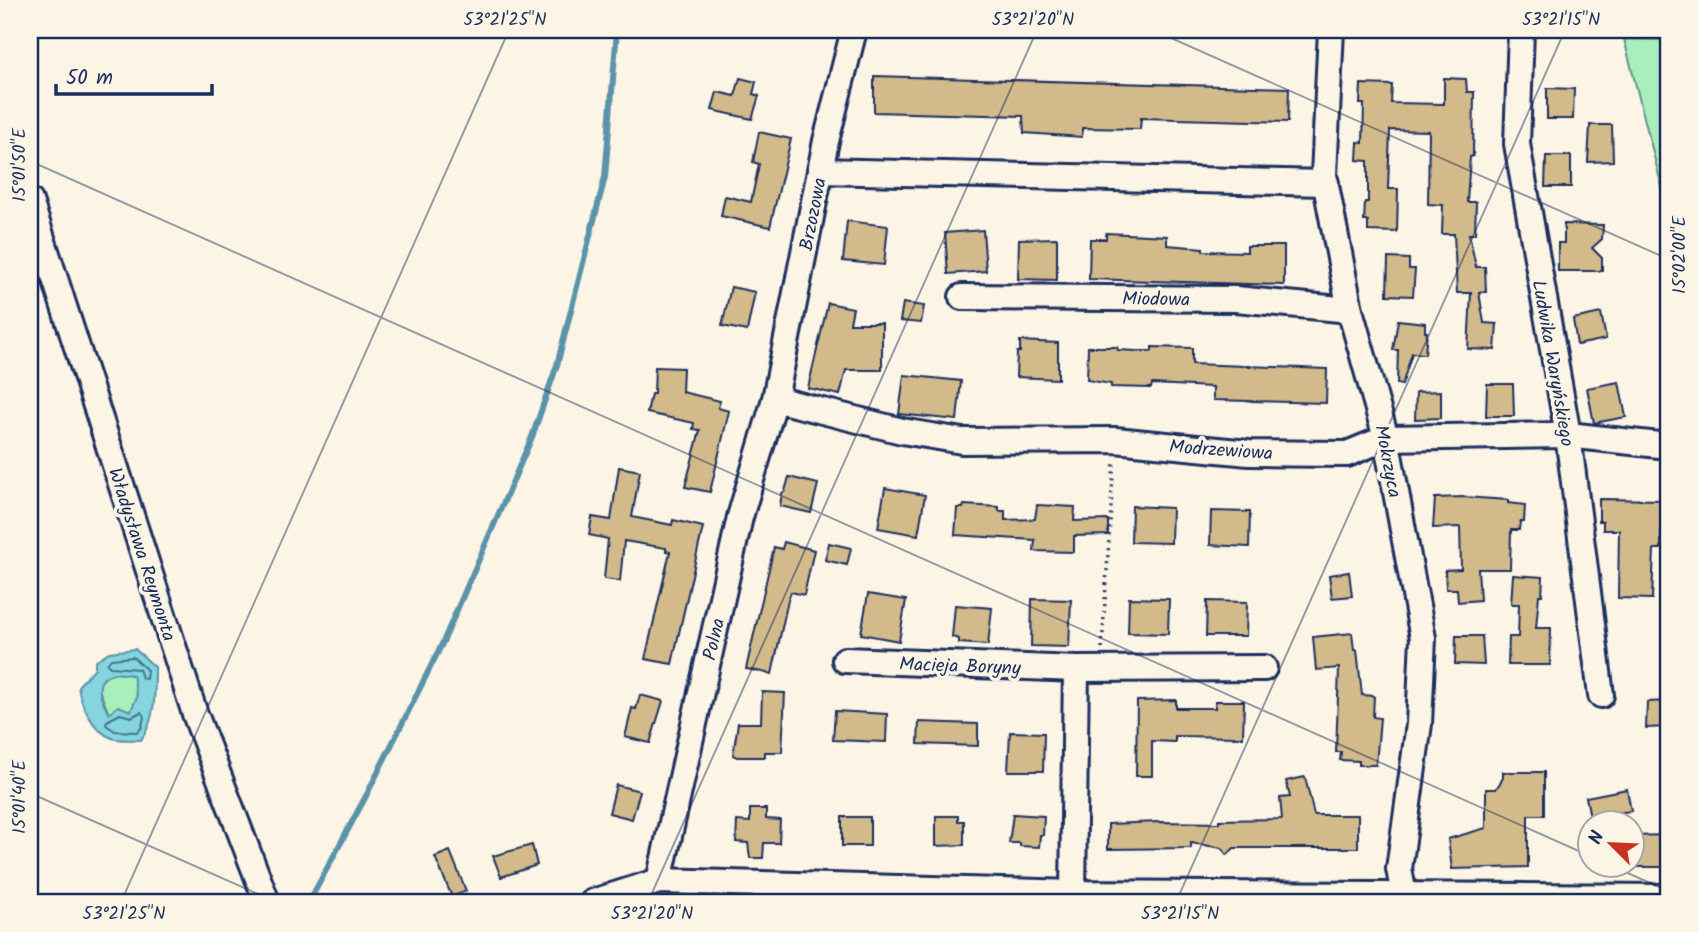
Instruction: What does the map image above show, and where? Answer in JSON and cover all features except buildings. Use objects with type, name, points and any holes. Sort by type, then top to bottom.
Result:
[{"type":"street","name":"Brzozowa","points":[[775,399],[820,170],[854,30]]},
{"type":"street","name":"Mokrzyca","points":[[1331,30],[1325,183],[1350,310],[1386,438],[1423,638],[1419,724],[1399,869],[1404,895]]},
{"type":"street","name":"Ludwika Waryńskiego","points":[[1521,30],[1517,144],[1568,435],[1601,695]]},
{"type":"street","points":[[820,170],[1325,183]]},
{"type":"street","name":"Władysława Reymonta","points":[[30,201],[195,714],[267,902]]},
{"type":"street","name":"Miodowa","points":[[961,298],[1236,299],[1350,310]]},
{"type":"street","name":"Modrzewiowa","points":[[775,399],[902,431],[962,441],[1115,440],[1249,453],[1347,454],[1386,438],[1568,435],[1668,446]]},
{"type":"street","name":"Polna","points":[[659,881],[740,517],[775,399]]},
{"type":"street","name":"Macieja Boryny","points":[[845,660],[1076,669],[1264,668]]},
{"type":"street","points":[[1073,893],[1076,669]]},
{"type":"street","points":[[593,902],[659,881],[1229,898],[1404,895],[1517,899],[1668,897]]},
{"type":"path","points":[[1101,668],[1115,440]]},
{"type":"green space","points":[[1624,39],[1668,40],[1668,211]]},
{"type":"green space","points":[[115,673],[134,675],[137,697],[131,711],[109,714],[98,687],[105,678]]},
{"type":"water","points":[[135,649],[155,667],[152,714],[141,740],[115,739],[105,734],[93,723],[81,701],[78,686],[95,668],[95,661],[109,652]],"holes":[[[115,673],[133,675],[137,697],[131,711],[118,706],[109,714],[101,696],[100,684],[103,679]]]},
{"type":"waterway","points":[[310,900],[366,796],[443,642],[532,437],[557,365],[605,177],[617,30]]}]
